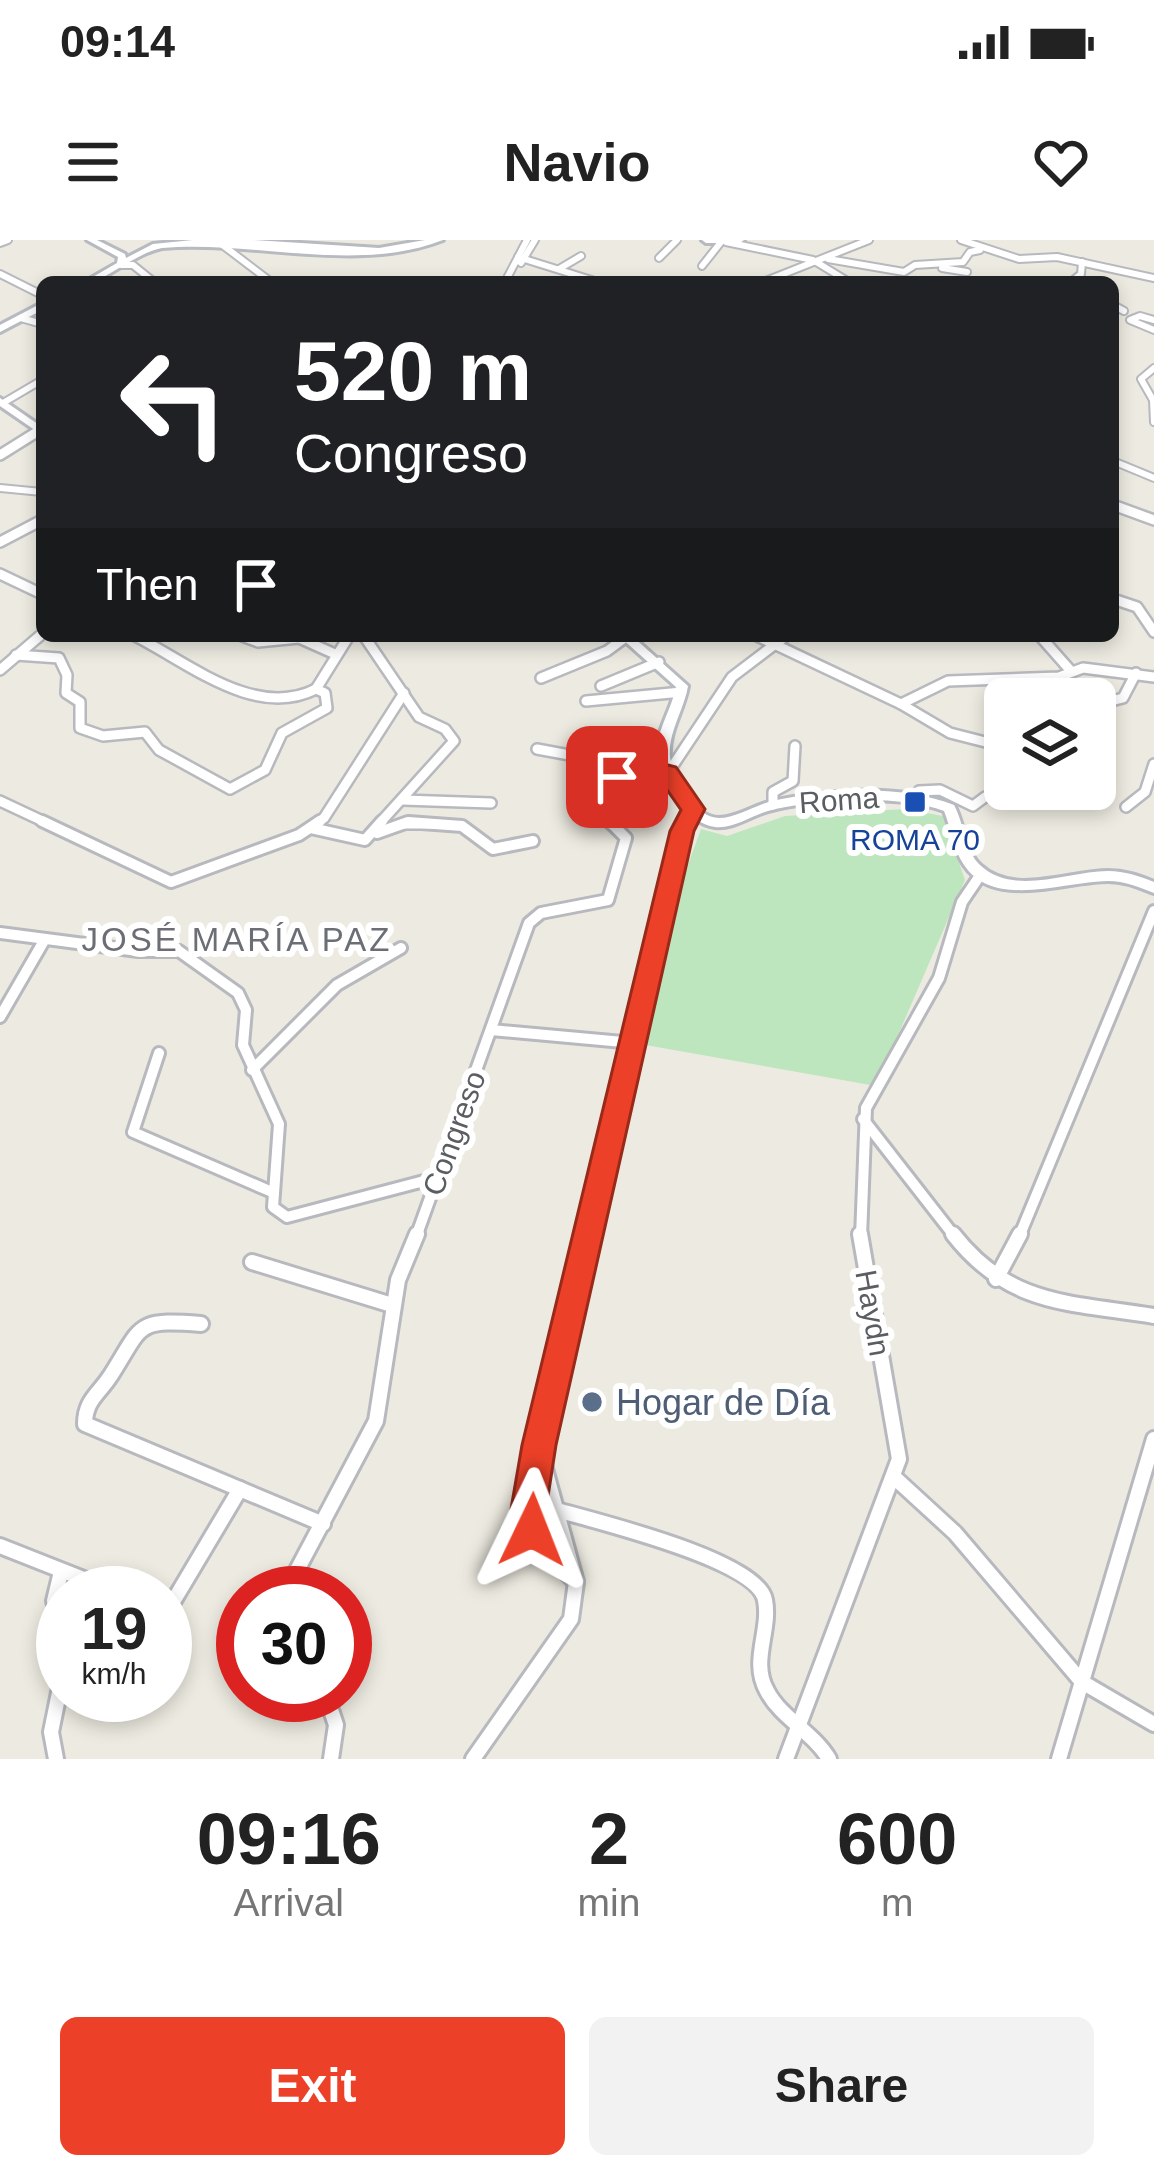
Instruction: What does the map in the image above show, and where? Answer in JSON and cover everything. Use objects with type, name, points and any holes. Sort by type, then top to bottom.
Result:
[{"type":"main road","points":[[91,240],[119,259]]},
{"type":"main road","points":[[96,276],[119,259],[161,244],[217,240],[233,246],[272,241],[382,247],[428,240]]},
{"type":"main road","points":[[272,241],[379,250],[439,240]]},
{"type":"main road","points":[[706,240],[740,240]]},
{"type":"main road","points":[[0,329],[36,309]]},
{"type":"main road","points":[[4,402],[36,427]]},
{"type":"main road","points":[[634,642],[677,678],[682,692],[665,728],[668,773],[693,809]]},
{"type":"main road","name":"Roma","points":[[693,809],[718,823],[773,805],[916,796],[949,808],[967,858],[981,874]]},
{"type":"main road","points":[[981,874],[1016,884],[1114,874],[1138,878],[1154,888]]},
{"type":"street","points":[[510,276],[531,240]]},
{"type":"street","points":[[659,259],[677,240]]},
{"type":"street","points":[[780,276],[869,240]]},
{"type":"street","points":[[961,240],[1022,260],[1049,256],[1154,278]]},
{"type":"street","points":[[702,266],[724,242],[818,262],[840,276]]},
{"type":"street","points":[[233,246],[265,276]]},
{"type":"street","points":[[828,259],[899,272],[921,264],[960,263],[971,251],[980,250]]},
{"type":"street","points":[[559,269],[581,256]]},
{"type":"street","points":[[119,259],[146,276]]},
{"type":"street","points":[[519,261],[580,276]]},
{"type":"street","points":[[519,261],[563,276]]},
{"type":"street","points":[[1078,276],[1082,262]]},
{"type":"street","points":[[921,264],[967,272]]},
{"type":"street","points":[[0,274],[36,292]]},
{"type":"street","points":[[1119,308],[1154,320]]},
{"type":"street","points":[[1124,311],[1152,332]]},
{"type":"street","points":[[1130,319],[1140,316]]},
{"type":"street","points":[[21,318],[36,322]]},
{"type":"street","points":[[1154,368],[1141,379],[1154,402],[1154,422]]},
{"type":"street","points":[[4,402],[36,383]]},
{"type":"street","points":[[0,455],[36,434]]},
{"type":"street","points":[[1119,463],[1154,478]]},
{"type":"street","points":[[0,488],[36,491]]},
{"type":"street","points":[[1119,509],[1152,518]]},
{"type":"street","points":[[0,542],[36,523]]},
{"type":"street","points":[[0,574],[36,591]]},
{"type":"street","points":[[1119,601],[1137,607],[1154,632]]},
{"type":"street","points":[[0,670],[9,657],[36,638]]},
{"type":"street","points":[[147,642],[253,697],[286,700],[316,689],[345,642]]},
{"type":"street","points":[[308,642],[335,654]]},
{"type":"street","points":[[368,642],[419,716],[449,733],[452,744],[369,837]]},
{"type":"street","points":[[542,678],[618,642]]},
{"type":"street","points":[[538,749],[607,762],[617,767],[617,777],[668,773],[732,676],[773,642]]},
{"type":"street","points":[[780,642],[788,651],[901,704],[950,733],[984,742]]},
{"type":"street","points":[[1045,642],[1070,670]]},
{"type":"street","points":[[9,657],[59,658],[67,675],[66,692],[80,702],[80,728],[103,736],[145,732],[159,750],[230,789],[257,780],[278,753],[282,733],[327,708],[325,693],[316,689]]},
{"type":"street","points":[[602,686],[659,662]]},
{"type":"street","points":[[901,704],[948,681],[1059,677],[1070,670],[1154,677]]},
{"type":"street","points":[[1116,700],[1124,698],[1136,674]]},
{"type":"street","points":[[586,701],[682,692]]},
{"type":"street","points":[[0,801],[167,882],[311,828],[336,802],[404,693]]},
{"type":"street","points":[[773,805],[773,792],[794,781],[795,746]]},
{"type":"street","points":[[1126,807],[1145,792],[1154,764]]},
{"type":"street","name":"Congreso","points":[[300,1566],[376,1421],[392,1305],[532,917],[608,900],[626,838],[609,823],[617,777]]},
{"type":"street","points":[[916,796],[933,788],[973,806],[984,797]]},
{"type":"street","points":[[404,800],[490,803]]},
{"type":"street","points":[[576,1582],[547,1554],[532,1530],[529,1509],[539,1445],[682,831],[693,809]]},
{"type":"street","points":[[311,828],[362,841],[408,822],[462,826],[479,846],[490,850],[533,841]]},
{"type":"street","name":"Haydn","points":[[786,1759],[798,1717],[895,1478],[897,1440],[859,1228],[863,1119],[939,978],[962,902],[981,874]]},
{"type":"street","points":[[995,1280],[1015,1246],[1154,911]]},
{"type":"street","points":[[0,933],[188,955],[243,999],[242,1038],[279,1124],[278,1175],[272,1192],[273,1207],[280,1214],[298,1217],[424,1181],[438,1183]]},
{"type":"street","points":[[0,1017],[45,939]]},
{"type":"street","points":[[252,1070],[337,985],[401,948]]},
{"type":"street","points":[[491,1030],[557,1040],[634,1043]]},
{"type":"street","points":[[159,1053],[133,1132],[272,1192]]},
{"type":"street","points":[[863,1119],[974,1261],[995,1280],[1039,1294],[1154,1316]]},
{"type":"street","points":[[252,1262],[392,1305]]},
{"type":"street","points":[[201,1324],[163,1321],[130,1335],[111,1375],[82,1414],[85,1424],[169,1455],[323,1524]]},
{"type":"street","points":[[1059,1759],[1154,1438]]},
{"type":"street","points":[[473,1759],[572,1619],[576,1582],[539,1445]]},
{"type":"street","points":[[895,1478],[955,1533],[1082,1682],[1154,1724]]},
{"type":"street","points":[[192,1570],[240,1489]]},
{"type":"street","points":[[557,1510],[696,1553],[755,1582],[765,1602],[760,1675],[778,1705],[798,1717],[829,1759]]},
{"type":"street","points":[[0,1546],[47,1566]]},
{"type":"street","points":[[53,1722],[56,1759]]},
{"type":"street","points":[[331,1759],[334,1722]]},
{"type":"green space","points":[[905,809],[943,816],[965,880],[876,1086],[634,1043],[648,973],[701,829],[727,836],[785,816]]},
{"type":"place","name":"ROMA 70","points":[[915,802]]},
{"type":"place","name":"Hogar de Día","points":[[592,1402]]},
{"type":"district","name":"JOSÉ MARÍA PAZ","points":[[237,939]]},
{"type":"route","points":[[532,1530],[530,1490],[539,1445],[682,831],[693,809],[668,773],[617,777]]}]
